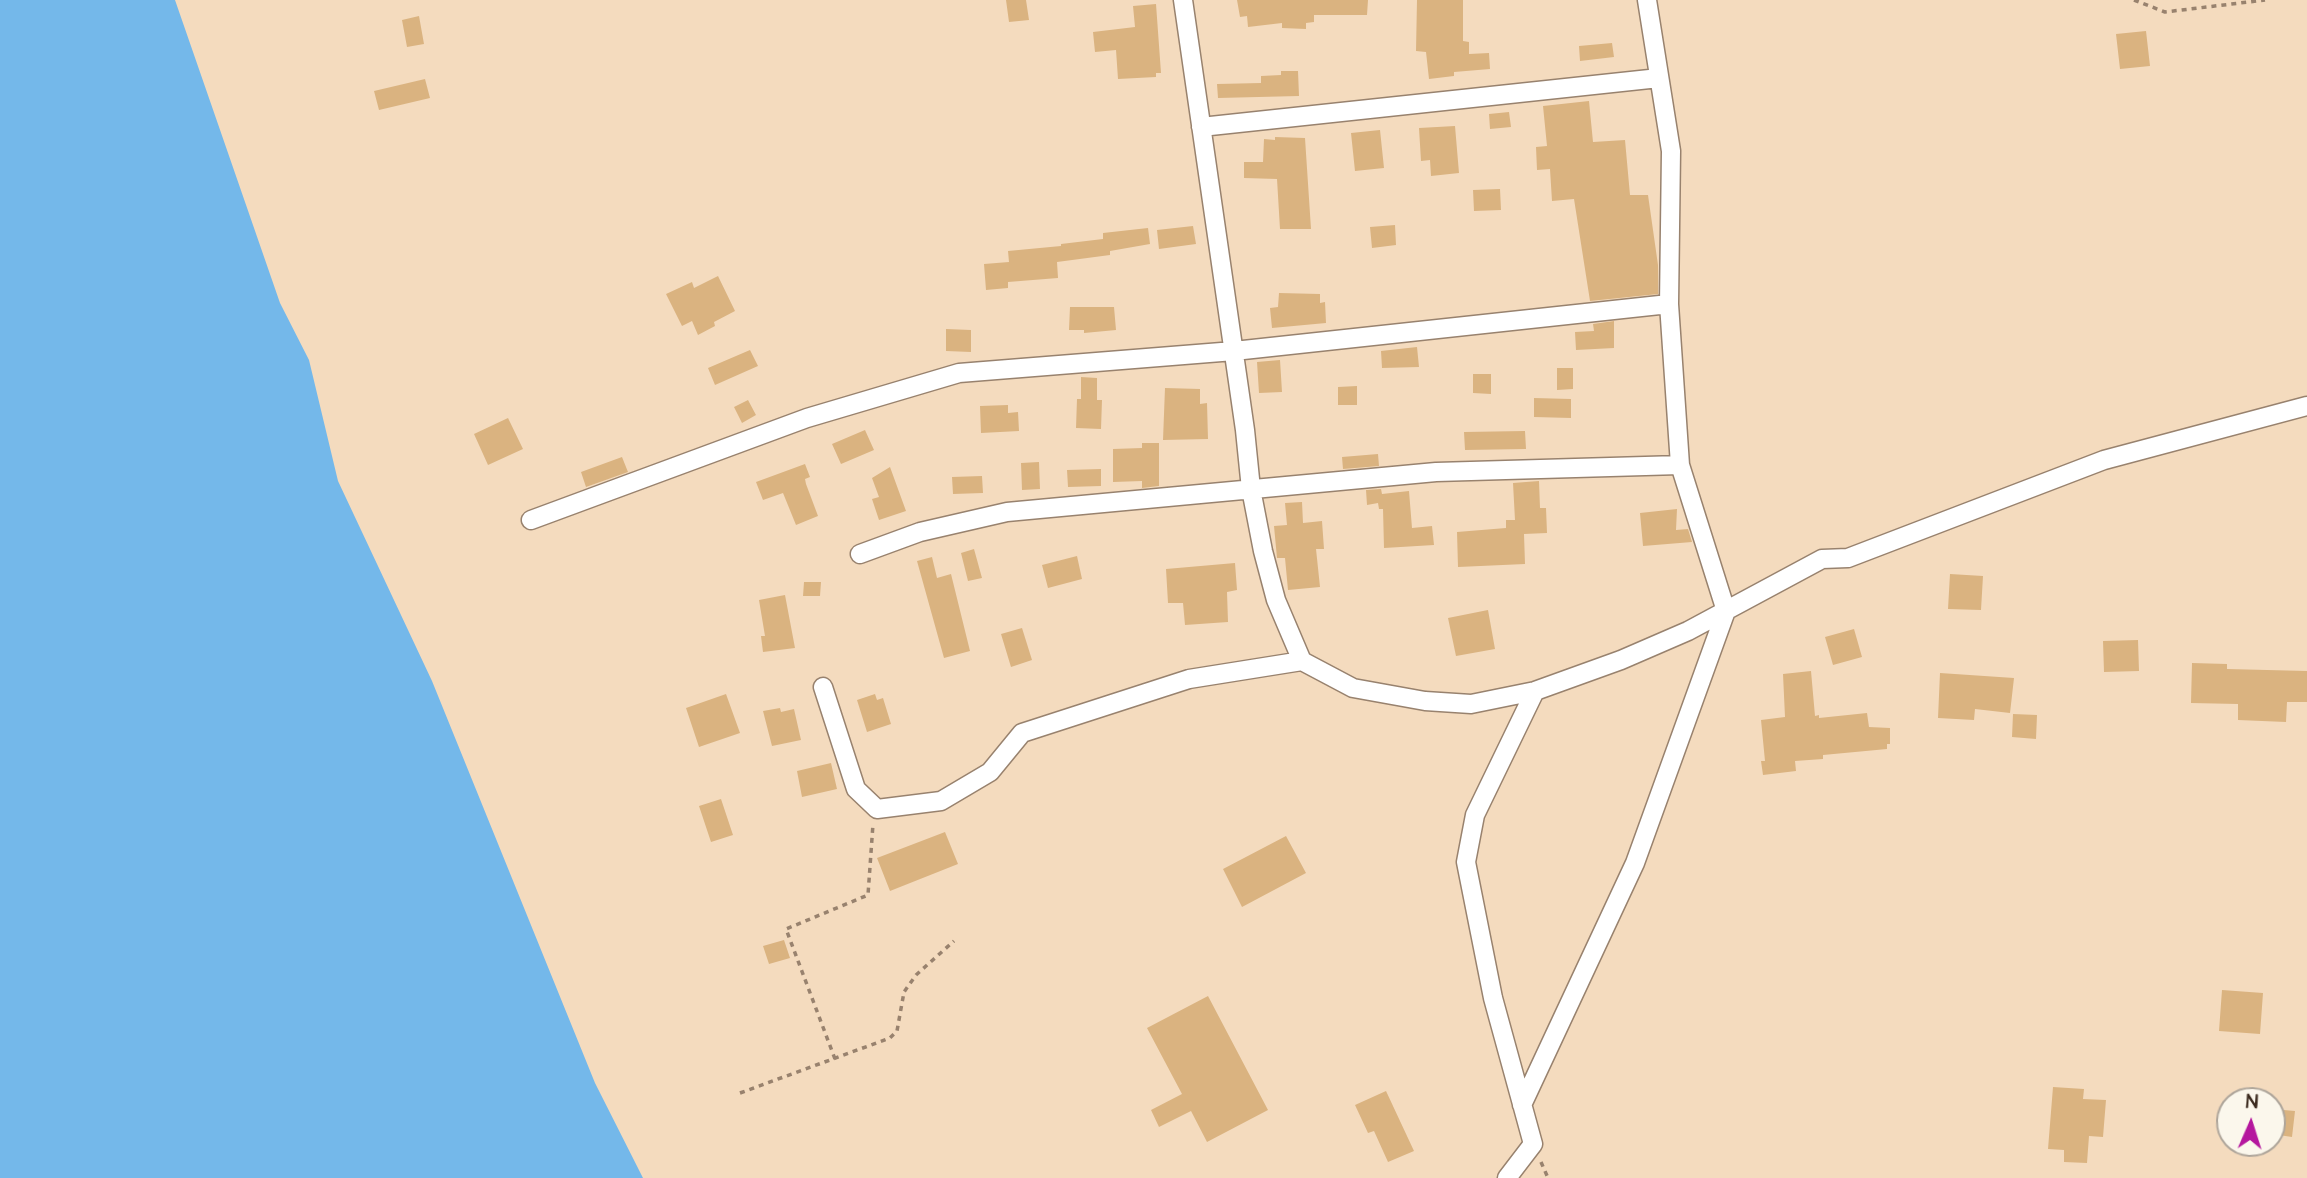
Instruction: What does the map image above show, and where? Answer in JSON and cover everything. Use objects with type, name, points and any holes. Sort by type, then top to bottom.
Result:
[{"type":"street","points":[[1183,0],[1245,430],[1251,489],[1276,600],[1302,661]]},
{"type":"street","points":[[1522,1105],[1635,863],[1726,611],[1680,465],[1669,304],[1671,151],[1647,0]]},
{"type":"street","points":[[1201,127],[1659,78]]},
{"type":"street","points":[[531,520],[807,418],[959,373],[1234,351],[1669,304]]},
{"type":"street","points":[[823,687],[856,789],[877,808],[941,801],[990,772],[1022,733],[1189,679],[1302,661],[1353,688],[1425,701],[1471,704],[1535,691],[1621,660],[1688,631],[1822,559],[1848,558],[2104,460],[2307,406]]},
{"type":"street","points":[[860,554],[920,533],[1007,512],[1436,472],[1680,465]]},
{"type":"street","points":[[1507,1178],[1533,1144],[1493,998],[1466,862],[1475,815],[1535,691]]},
{"type":"path","points":[[2134,0],[2165,12],[2265,0]]},
{"type":"path","points":[[835,1059],[786,929],[868,895],[873,824],[877,808]]},
{"type":"path","points":[[740,1093],[890,1038],[897,1031],[904,992],[916,975],[954,941]]},
{"type":"water","points":[[0,0],[175,0],[280,303],[309,360],[338,481],[432,681],[595,1083],[643,1178],[0,1178]]},
{"type":"building","points":[[1006,0],[1026,0],[1029,20],[1009,22]]},
{"type":"building","points":[[1237,0],[1368,0],[1367,15],[1314,15],[1314,22],[1306,23],[1306,29],[1282,28],[1282,23],[1248,27],[1247,16],[1240,17]]},
{"type":"building","points":[[1417,0],[1463,0],[1463,41],[1469,42],[1469,54],[1489,53],[1490,69],[1454,72],[1454,76],[1429,79],[1426,52],[1416,51]]},
{"type":"building","points":[[1156,4],[1161,73],[1156,73],[1156,77],[1118,79],[1116,50],[1095,52],[1093,32],[1135,27],[1133,6]]},
{"type":"building","points":[[419,16],[424,44],[407,47],[402,20]]},
{"type":"building","points":[[2146,31],[2150,66],[2120,69],[2116,34]]},
{"type":"building","points":[[1612,43],[1614,57],[1580,61],[1579,46]]},
{"type":"building","points":[[1281,71],[1298,71],[1299,96],[1218,98],[1217,84],[1261,83],[1261,76],[1281,75]]},
{"type":"building","points":[[425,79],[430,98],[379,110],[374,91]]},
{"type":"building","points":[[1589,101],[1593,142],[1625,140],[1630,195],[1648,195],[1658,265],[1658,294],[1590,301],[1574,199],[1552,201],[1550,169],[1537,170],[1536,147],[1547,146],[1543,106]]},
{"type":"building","points":[[1509,112],[1511,127],[1490,129],[1489,114]]},
{"type":"building","points":[[1455,126],[1459,173],[1431,176],[1430,160],[1421,161],[1419,128]]},
{"type":"building","points":[[1380,130],[1384,168],[1355,171],[1351,133]]},
{"type":"building","points":[[1275,137],[1305,138],[1311,229],[1280,229],[1277,179],[1244,178],[1244,162],[1263,162],[1264,139],[1275,140]]},
{"type":"building","points":[[1500,189],[1501,210],[1474,211],[1473,190]]},
{"type":"building","points":[[1395,225],[1396,245],[1372,248],[1370,227]]},
{"type":"building","points":[[1193,226],[1196,244],[1159,249],[1157,230]]},
{"type":"building","points":[[1148,228],[1150,244],[1110,251],[1110,255],[1057,262],[1058,278],[1008,282],[1008,288],[986,290],[984,264],[1009,262],[1008,251],[1061,246],[1103,239],[1103,233]]},
{"type":"building","points":[[718,276],[735,311],[714,322],[715,326],[698,335],[692,321],[682,326],[666,294],[692,282],[694,288]]},
{"type":"building","points":[[1279,293],[1320,294],[1320,303],[1325,302],[1326,323],[1272,328],[1270,308],[1278,307]]},
{"type":"building","points":[[1070,307],[1114,307],[1116,330],[1084,333],[1084,330],[1069,330]]},
{"type":"building","points":[[1614,321],[1614,348],[1576,350],[1575,332],[1594,331],[1593,324]]},
{"type":"building","points":[[946,329],[971,330],[971,352],[946,351]]},
{"type":"building","points":[[1417,347],[1419,367],[1382,368],[1381,351]]},
{"type":"building","points":[[750,350],[758,366],[715,385],[708,368]]},
{"type":"building","points":[[1280,360],[1282,392],[1259,393],[1257,362]]},
{"type":"building","points":[[1557,368],[1573,368],[1573,389],[1557,390]]},
{"type":"building","points":[[1473,374],[1491,374],[1491,394],[1473,393]]},
{"type":"building","points":[[1081,377],[1097,378],[1097,400],[1102,400],[1101,429],[1076,428],[1077,399],[1081,399]]},
{"type":"building","points":[[1357,386],[1357,405],[1338,405],[1338,387]]},
{"type":"building","points":[[1165,388],[1200,389],[1200,404],[1207,403],[1208,439],[1163,440]]},
{"type":"building","points":[[1534,398],[1571,399],[1571,418],[1534,417]]},
{"type":"building","points":[[748,400],[756,415],[742,423],[734,407]]},
{"type":"building","points":[[1008,405],[1008,413],[1018,412],[1019,431],[981,433],[980,406]]},
{"type":"building","points":[[508,418],[523,449],[488,465],[474,434]]},
{"type":"building","points":[[865,430],[874,450],[841,464],[832,444]]},
{"type":"building","points":[[1525,431],[1526,449],[1465,450],[1464,432]]},
{"type":"building","points":[[1142,443],[1159,443],[1159,486],[1142,488],[1142,481],[1113,482],[1113,449],[1142,448]]},
{"type":"building","points":[[1378,454],[1379,466],[1343,469],[1342,457]]},
{"type":"building","points":[[622,457],[628,472],[586,487],[581,472]]},
{"type":"building","points":[[1039,462],[1040,489],[1022,490],[1021,463]]},
{"type":"building","points":[[805,464],[810,477],[805,479],[806,484],[818,516],[796,525],[783,493],[763,500],[756,482]]},
{"type":"building","points":[[890,467],[906,511],[879,520],[872,499],[879,497],[872,478]]},
{"type":"building","points":[[1101,469],[1101,486],[1068,487],[1067,470]]},
{"type":"building","points":[[982,476],[983,493],[953,494],[952,477]]},
{"type":"building","points":[[1539,481],[1540,508],[1546,508],[1547,533],[1524,534],[1525,564],[1458,567],[1457,532],[1506,528],[1506,520],[1515,520],[1513,483]]},
{"type":"building","points":[[1381,489],[1382,494],[1409,491],[1412,528],[1432,526],[1434,545],[1384,548],[1383,509],[1379,509],[1378,503],[1367,505],[1366,490]]},
{"type":"building","points":[[1302,502],[1303,523],[1322,521],[1324,549],[1316,549],[1320,587],[1288,590],[1285,558],[1277,558],[1274,526],[1287,525],[1285,503]]},
{"type":"building","points":[[1677,509],[1676,530],[1688,529],[1692,542],[1643,546],[1640,513]]},
{"type":"building","points":[[974,549],[982,578],[968,581],[961,553]]},
{"type":"building","points":[[1077,556],[1082,579],[1048,588],[1042,565]]},
{"type":"building","points":[[932,557],[937,578],[951,574],[970,651],[944,658],[917,561]]},
{"type":"building","points":[[1235,563],[1237,590],[1227,592],[1228,622],[1185,625],[1183,603],[1168,603],[1166,569]]},
{"type":"building","points":[[1950,574],[1983,576],[1981,610],[1948,609]]},
{"type":"building","points":[[804,582],[821,582],[820,596],[803,596]]},
{"type":"building","points":[[785,595],[795,648],[763,652],[761,636],[765,636],[759,600]]},
{"type":"building","points":[[1488,610],[1495,649],[1456,656],[1448,618]]},
{"type":"building","points":[[1022,628],[1032,660],[1011,667],[1001,634]]},
{"type":"building","points":[[1854,629],[1862,657],[1833,665],[1825,637]]},
{"type":"building","points":[[2138,640],[2139,671],[2104,672],[2103,641]]},
{"type":"building","points":[[2192,663],[2227,664],[2227,669],[2307,671],[2307,702],[2287,702],[2286,722],[2238,720],[2238,704],[2191,703]]},
{"type":"building","points":[[1811,671],[1815,716],[1819,715],[1819,718],[1867,713],[1869,727],[1890,728],[1890,744],[1887,744],[1887,749],[1823,755],[1823,759],[1795,761],[1796,771],[1763,775],[1761,761],[1765,761],[1761,720],[1785,717],[1783,674]]},
{"type":"building","points":[[1940,673],[2014,678],[2010,713],[1975,709],[1974,720],[1938,718]]},
{"type":"building","points":[[726,694],[740,733],[699,747],[686,708]]},
{"type":"building","points":[[875,694],[877,700],[883,698],[891,724],[867,732],[857,700]]},
{"type":"building","points":[[780,708],[781,712],[794,709],[801,740],[772,746],[763,711]]},
{"type":"building","points":[[2013,714],[2037,715],[2036,739],[2012,737]]},
{"type":"building","points":[[831,763],[837,789],[802,797],[797,771]]},
{"type":"building","points":[[721,799],[733,835],[711,842],[699,806]]},
{"type":"building","points":[[945,832],[958,864],[890,891],[877,858]]},
{"type":"building","points":[[1286,836],[1306,873],[1242,907],[1223,869]]},
{"type":"building","points":[[784,940],[790,958],[769,964],[763,946]]},
{"type":"building","points":[[2222,990],[2263,993],[2260,1034],[2219,1031]]},
{"type":"building","points":[[1208,996],[1268,1110],[1207,1142],[1191,1111],[1159,1127],[1151,1110],[1182,1094],[1147,1028]]},
{"type":"building","points":[[2053,1087],[2084,1089],[2083,1099],[2106,1100],[2103,1137],[2089,1136],[2087,1163],[2064,1162],[2064,1150],[2048,1149]]},
{"type":"building","points":[[1386,1091],[1414,1151],[1388,1162],[1374,1131],[1368,1133],[1355,1105]]},
{"type":"building","points":[[2286,1110],[2295,1111],[2292,1137],[2286,1136]]}]
